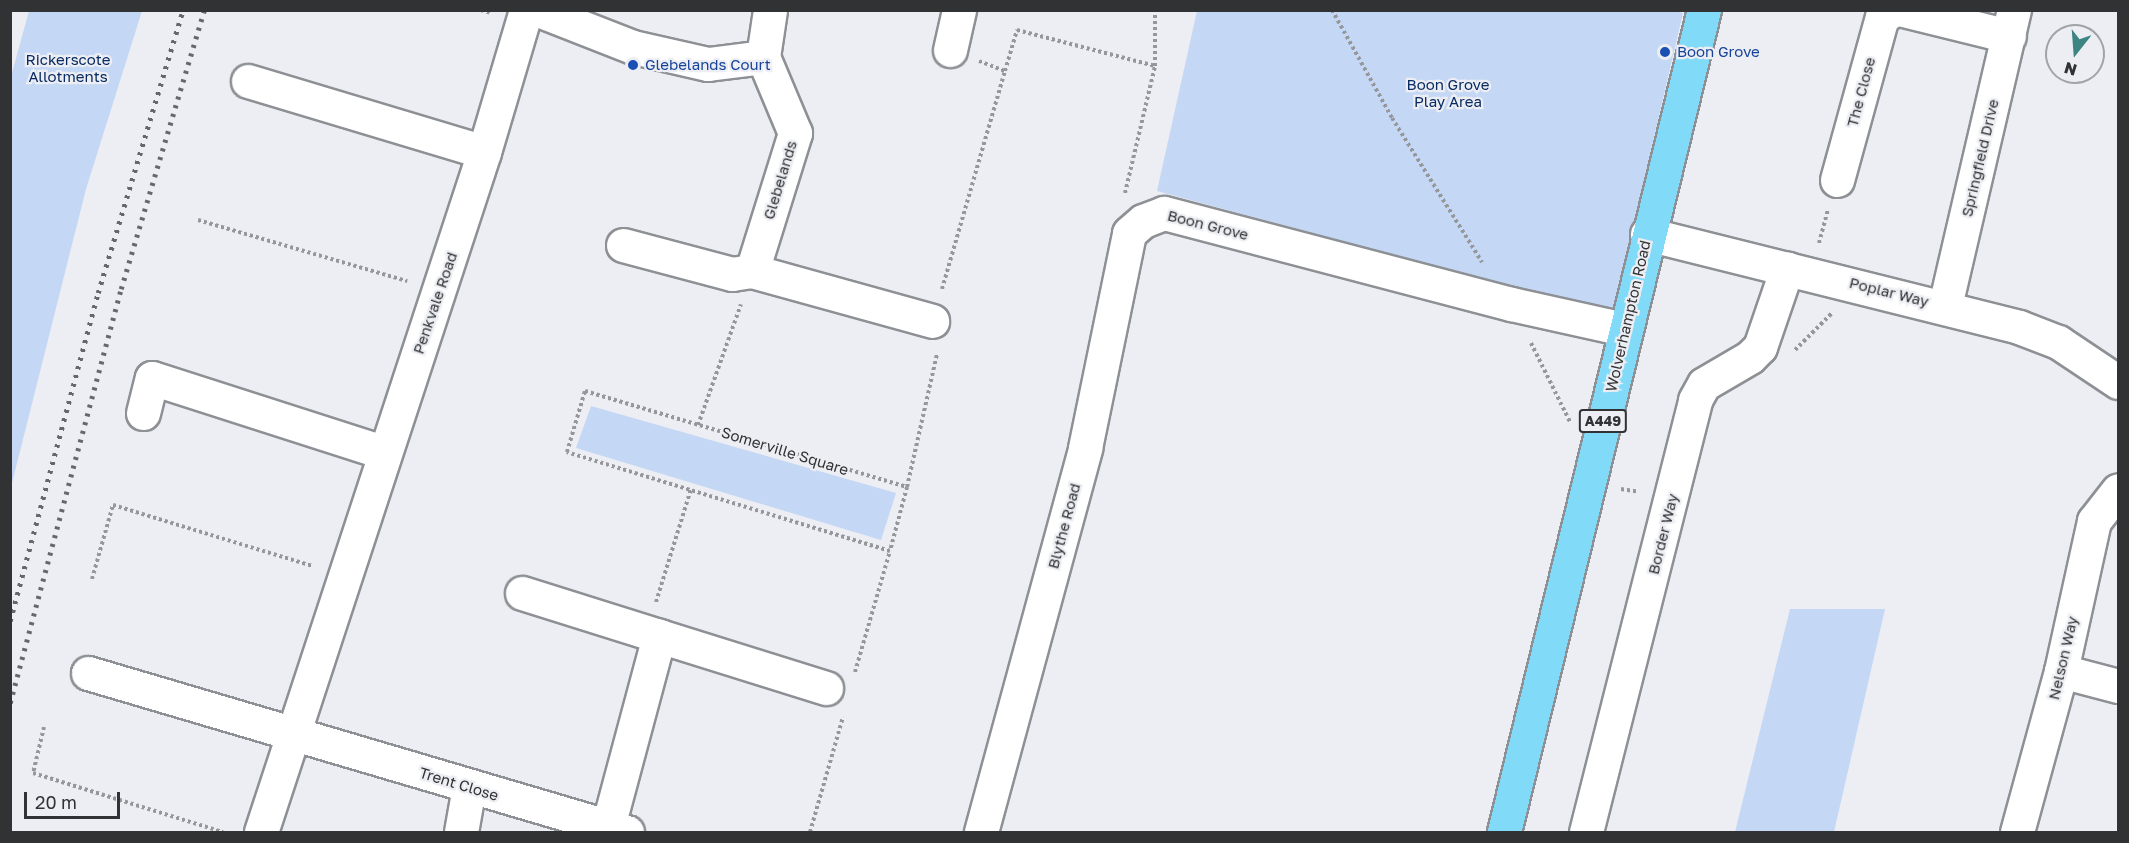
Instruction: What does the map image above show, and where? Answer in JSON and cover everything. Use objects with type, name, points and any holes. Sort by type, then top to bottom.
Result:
[{"type":"highway","name":"Wolverhampton Road","points":[[1504,832],[1624,328],[1704,10]]},
{"type":"street","name":"Penkvale Road","points":[[261,832],[383,452],[440,290],[484,152],[525,10]]},
{"type":"street","points":[[538,10],[633,47],[708,64],[763,57],[770,10]]},
{"type":"street","points":[[950,50],[959,10]]},
{"type":"street","name":"The Close","points":[[1836,180],[1882,17],[1893,10]]},
{"type":"street","points":[[1903,10],[2012,23]]},
{"type":"street","name":"Springfield Drive","points":[[1945,306],[2012,23]]},
{"type":"street","name":"Glebelands","points":[[752,271],[795,133],[763,57]]},
{"type":"street","points":[[248,81],[484,152]]},
{"type":"street","name":"Boon Grove","points":[[1143,221],[1164,213],[1511,304],[1624,328]]},
{"type":"street","name":"Blythe Road","points":[[981,832],[1085,448],[1129,233],[1143,221]]},
{"type":"street","name":"Poplar Way","points":[[1647,234],[1945,306],[2058,342],[2099,366],[2118,382]]},
{"type":"street","points":[[623,245],[732,274],[752,271],[932,321]]},
{"type":"street","name":"Border Way","points":[[1586,832],[1695,400],[1704,384],[1750,357],[1760,347],[1799,270]]},
{"type":"street","points":[[143,413],[152,378],[383,452]]},
{"type":"street","name":"Nelson Way","points":[[2018,832],[2061,671],[2094,521],[2118,490]]},
{"type":"street","points":[[522,593],[826,688]]},
{"type":"street","points":[[617,830],[653,635]]},
{"type":"street","points":[[2061,671],[2118,686]]},
{"type":"street","points":[[88,673],[292,733]]},
{"type":"street","name":"Trent Close","points":[[292,733],[617,830]]},
{"type":"street","points":[[461,832],[469,787]]},
{"type":"path","points":[[1143,221],[1124,192],[1155,66],[1155,10]]},
{"type":"path","points":[[1332,10],[1397,128],[1461,232],[1511,304],[1592,467],[1624,491],[1673,493]]},
{"type":"path","points":[[907,488],[943,326],[932,321],[1017,30],[1155,66]]},
{"type":"path","points":[[950,50],[1005,71]]},
{"type":"path","points":[[1799,270],[1836,180]]},
{"type":"path","points":[[198,220],[440,290]]},
{"type":"path","points":[[698,425],[752,271]]},
{"type":"path","name":"Somerville Square","points":[[585,391],[698,425],[907,488],[890,551],[567,452],[585,391]]},
{"type":"path","points":[[653,635],[691,489]]},
{"type":"path","points":[[92,579],[113,505],[345,575]]},
{"type":"path","points":[[44,727],[33,773],[223,832]]},
{"type":"green space","name":"Boon Grove Play Area","points":[[1672,10],[1683,13],[1613,314],[1157,191],[1197,11]]},
{"type":"green space","name":"Rickerscote Allotments","points":[[29,11],[142,11],[86,189],[11,487],[10,80]]},
{"type":"green space","points":[[591,406],[896,493],[881,540],[576,448]]},
{"type":"green space","points":[[1790,609],[1885,609],[1834,832],[1735,832]]},
{"type":"railway","points":[[10,621],[98,293],[183,10]]},
{"type":"railway","points":[[10,703],[121,289],[204,10]]},
{"type":"place","name":"Boon Grove","points":[[1665,52]]},
{"type":"place","name":"Glebelands Court","points":[[633,65]]}]
